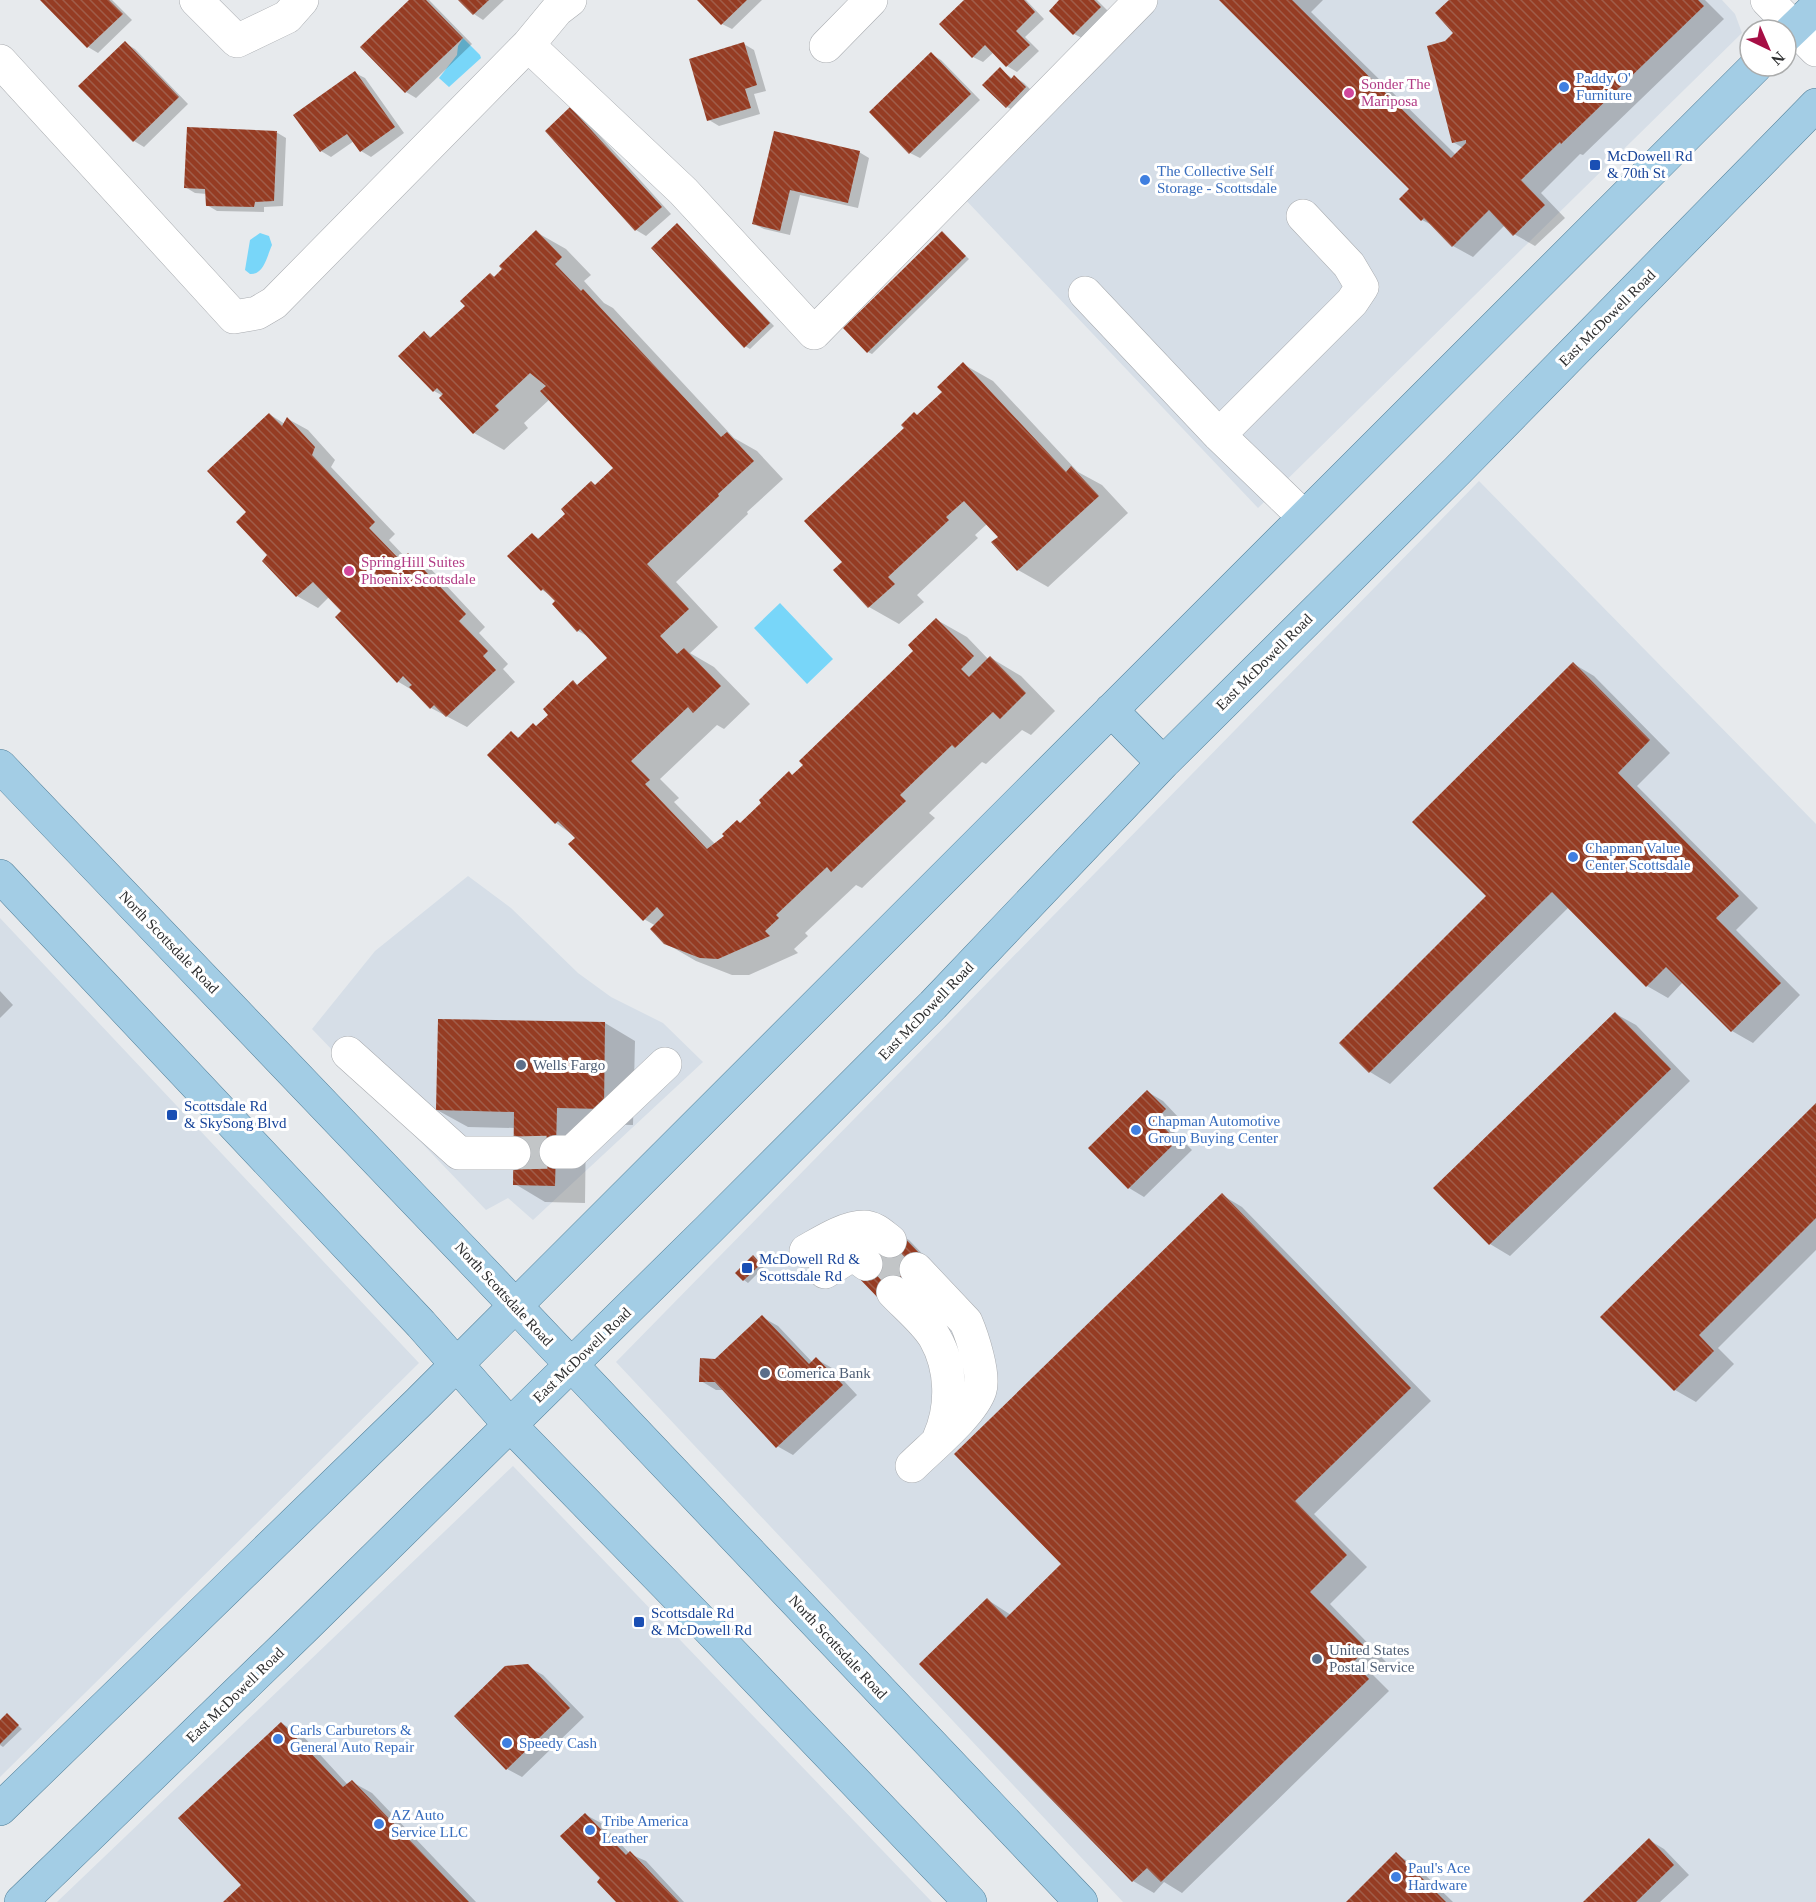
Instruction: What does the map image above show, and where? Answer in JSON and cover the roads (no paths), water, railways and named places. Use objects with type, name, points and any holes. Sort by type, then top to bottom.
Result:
[{"type":"main road","points":[[0,1809],[370,1450],[1744,78]]},
{"type":"main road","name":"East McDowell Road","points":[[21,1902],[510,1425],[933,1005],[1163,763],[1458,470],[1816,105]]},
{"type":"main road","points":[[1111,710],[1163,763]]},
{"type":"main road","name":"North Scottsdale Road","points":[[0,766],[1081,1902]]},
{"type":"main road","points":[[0,876],[405,1306],[510,1425],[674,1592],[970,1902]]},
{"type":"street","points":[[196,0],[237,41],[287,17],[303,0]]},
{"type":"street","points":[[0,61],[234,316],[257,313],[274,303],[528,45],[557,10],[570,0]]},
{"type":"street","points":[[826,45],[871,0]]},
{"type":"street","points":[[528,45],[683,191],[814,333],[1141,0]]},
{"type":"street","points":[[1767,0],[1803,30]]},
{"type":"street","points":[[1219,435],[1352,302],[1362,287],[1349,265],[1303,216]]},
{"type":"street","points":[[1085,293],[1219,435],[1304,517]]},
{"type":"street","points":[[348,1053],[459,1153],[514,1152]]},
{"type":"street","points":[[556,1152],[572,1152],[665,1064]]},
{"type":"street","points":[[815,1261],[828,1239],[865,1227],[876,1230],[878,1252]]},
{"type":"street","points":[[904,1281],[934,1336],[945,1364],[949,1385],[949,1402],[944,1428],[948,1431],[912,1466]]},
{"type":"water","points":[[463,38],[481,58],[449,87],[439,78],[457,55],[458,46]]},
{"type":"water","points":[[260,233],[269,236],[272,245],[262,268],[250,274],[245,270],[250,240]]},
{"type":"water","points":[[780,603],[833,659],[807,684],[754,628]]},
{"type":"tunnel","points":[[514,1153],[556,1152]]},
{"type":"tunnel","points":[[878,1252],[904,1281]]},
{"type":"place","name":"Paddy O' Furniture","points":[[1564,87]]},
{"type":"place","name":"Sonder The Mariposa","points":[[1349,93]]},
{"type":"place","name":"McDowell Rd & 70th St","points":[[1595,165]]},
{"type":"place","name":"The Collective Self Storage - Scottsdale","points":[[1145,180]]},
{"type":"place","name":"SpringHill Suites Phoenix Scottsdale","points":[[349,571]]},
{"type":"place","name":"Chapman Value Center Scottsdale","points":[[1573,857]]},
{"type":"place","name":"Wells Fargo","points":[[521,1065]]},
{"type":"place","name":"Scottsdale Rd & SkySong Blvd","points":[[172,1115]]},
{"type":"place","name":"Chapman Automotive Group Buying Center","points":[[1136,1130]]},
{"type":"place","name":"McDowell Rd & Scottsdale Rd","points":[[747,1268]]},
{"type":"place","name":"Comerica Bank","points":[[765,1373]]},
{"type":"place","name":"Scottsdale Rd & McDowell Rd","points":[[639,1622]]},
{"type":"place","name":"United States Postal Service","points":[[1317,1659]]},
{"type":"place","name":"Carls Carburetors & General Auto Repair","points":[[278,1739]]},
{"type":"place","name":"Speedy Cash","points":[[507,1743]]},
{"type":"place","name":"AZ Auto Service LLC","points":[[379,1824]]},
{"type":"place","name":"Tribe America Leather","points":[[590,1830]]},
{"type":"place","name":"Paul's Ace Hardware","points":[[1396,1877]]}]
